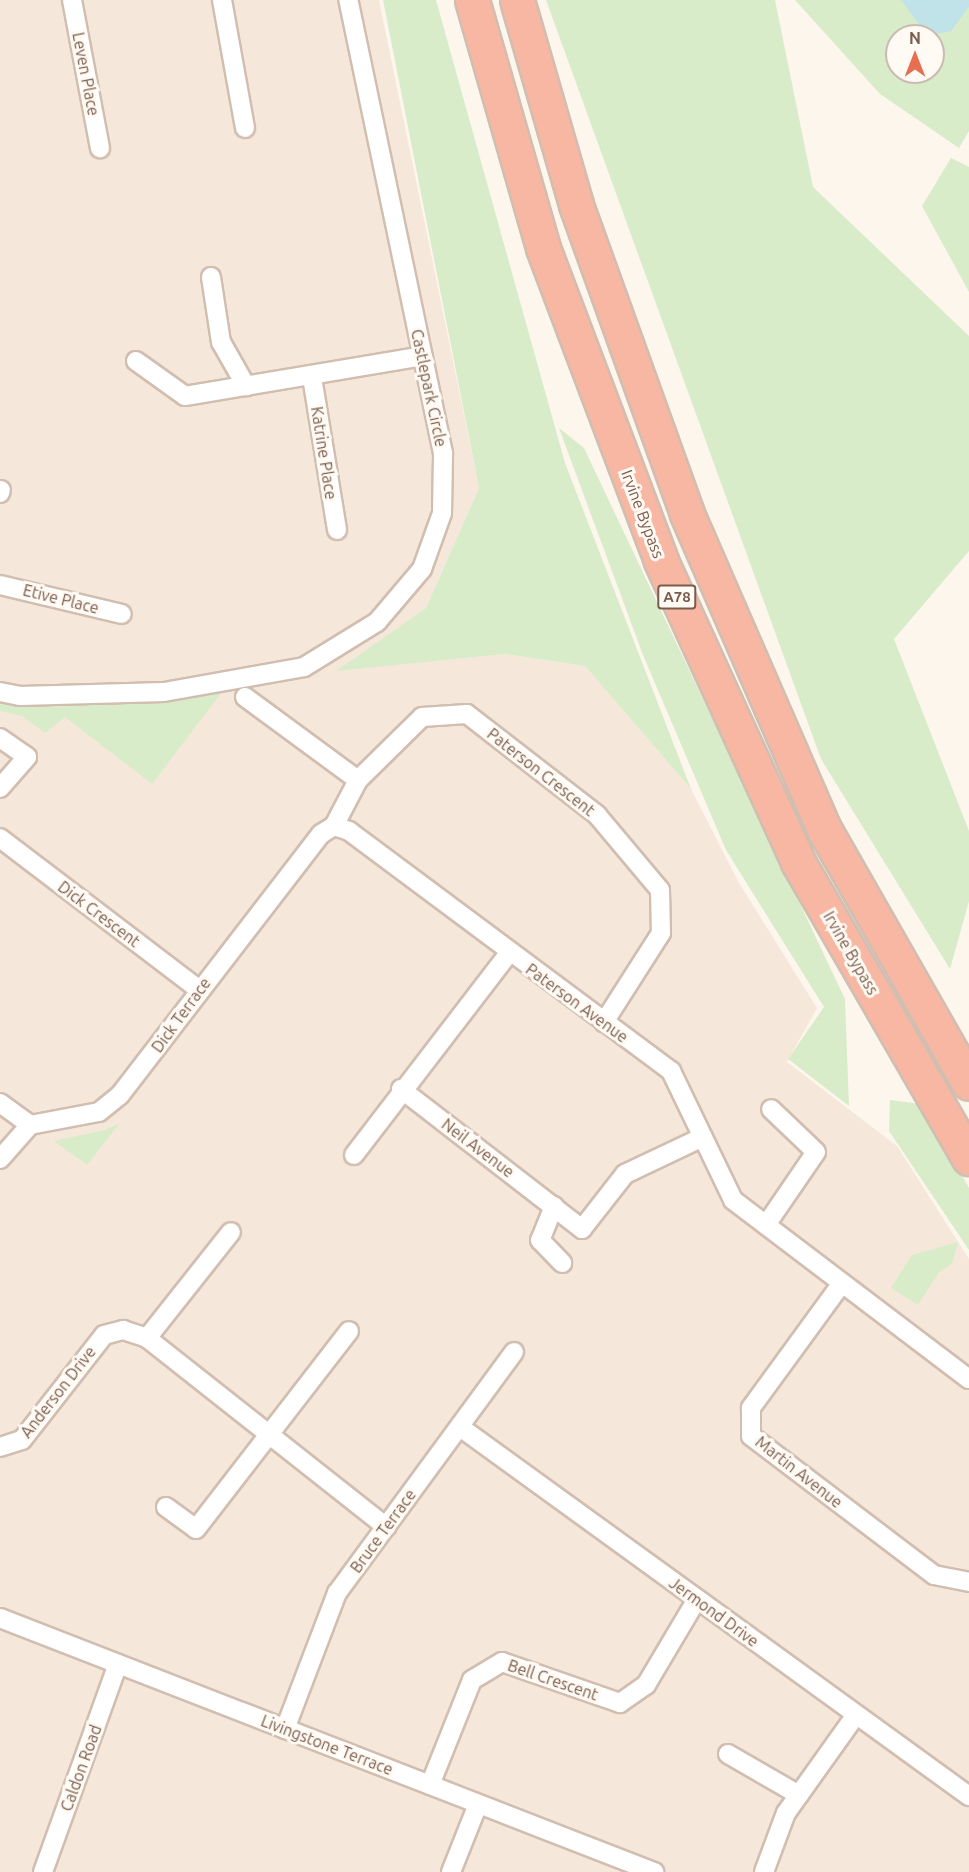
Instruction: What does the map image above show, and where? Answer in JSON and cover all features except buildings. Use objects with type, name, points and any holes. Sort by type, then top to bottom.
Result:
[{"type":"highway","name":"Irvine Bypass","points":[[472,0],[543,248],[661,561],[798,862],[969,1158]]},
{"type":"highway","name":"A78","points":[[517,0],[576,205],[687,514],[824,829],[969,1083]]},
{"type":"street","name":"Leven Place","points":[[72,0],[100,148]]},
{"type":"street","points":[[222,0],[245,128]]},
{"type":"street","name":"Castlepark Circle","points":[[0,692],[20,696],[164,692],[304,667],[377,622],[422,569],[442,513],[444,453],[348,0]]},
{"type":"street","points":[[211,277],[220,342],[246,386]]},
{"type":"street","points":[[136,361],[185,396],[312,377],[423,356]]},
{"type":"street","name":"Katrine Place","points":[[312,377],[337,530]]},
{"type":"street","name":"Etive Place","points":[[0,585],[122,614]]},
{"type":"street","points":[[245,697],[325,758],[358,780]]},
{"type":"street","name":"Paterson Crescent","points":[[334,826],[358,780],[422,717],[467,714],[597,815],[660,890],[661,933],[603,1022]]},
{"type":"street","points":[[0,738],[27,757],[0,788]]},
{"type":"street","name":"Paterson Avenue","points":[[334,826],[349,831],[508,954],[671,1071],[733,1200],[969,1379]]},
{"type":"street","name":"Dick Terrace","points":[[30,1125],[99,1112],[120,1095],[198,989],[321,834],[334,826]]},
{"type":"street","name":"Dick Crescent","points":[[0,838],[198,989]]},
{"type":"street","points":[[354,1155],[401,1089],[508,954]]},
{"type":"street","name":"Neil Avenue","points":[[401,1089],[582,1229],[625,1174],[703,1137]]},
{"type":"street","points":[[0,1103],[30,1125],[0,1159]]},
{"type":"street","points":[[766,1225],[816,1152],[771,1109]]},
{"type":"street","points":[[554,1206],[540,1240],[562,1263]]},
{"type":"street","points":[[147,1338],[231,1232]]},
{"type":"street","name":"Martin Avenue","points":[[842,1283],[751,1408],[751,1436],[934,1575],[969,1582]]},
{"type":"street","name":"Anderson Drive","points":[[0,1447],[22,1440],[104,1335],[123,1330],[147,1338],[269,1432],[386,1527]]},
{"type":"street","points":[[166,1507],[196,1529],[349,1331]]},
{"type":"street","name":"Bruce Terrace","points":[[285,1729],[337,1593],[514,1352]]},
{"type":"street","name":"Jermond Drive","points":[[460,1427],[969,1796]]},
{"type":"street","name":"Bell Crescent","points":[[430,1785],[472,1680],[502,1662],[620,1703],[646,1685],[697,1599]]},
{"type":"street","name":"Livingstone Terrace","points":[[0,1618],[654,1872]]},
{"type":"street","name":"Caldon Road","points":[[43,1872],[118,1664]]},
{"type":"street","points":[[764,1872],[799,1795],[856,1715]]},
{"type":"street","points":[[728,1754],[799,1795]]},
{"type":"street","points":[[451,1872],[478,1804]]},
{"type":"shaded area","points":[[0,0],[379,0],[479,488],[426,608],[338,670],[505,654],[585,666],[691,789],[739,883],[817,1008],[787,1062],[897,1146],[969,1259],[969,1872],[0,1872]]},
{"type":"green space","points":[[383,0],[436,0],[565,463],[691,789],[585,666],[505,654],[336,671],[426,608],[479,488]]},
{"type":"green space","points":[[546,0],[775,0],[813,187],[969,336],[969,551],[894,639],[969,831],[969,901],[950,969],[821,759]]},
{"type":"green space","points":[[795,0],[969,0],[969,131],[959,148],[880,94]]},
{"type":"green space","points":[[951,158],[969,167],[969,292],[922,206]]},
{"type":"green space","points":[[559,428],[584,448],[845,999],[849,1106],[788,1059],[824,1007],[726,850],[643,655]]},
{"type":"green space","points":[[222,692],[152,784],[65,717],[45,733],[22,716],[0,711],[0,702],[98,705]]},
{"type":"green space","points":[[890,1100],[921,1104],[969,1188],[969,1250],[889,1131]]},
{"type":"green space","points":[[120,1123],[87,1165],[54,1141],[105,1130]]},
{"type":"green space","points":[[958,1242],[952,1264],[939,1272],[918,1305],[891,1288],[912,1255]]},
{"type":"water","points":[[901,0],[969,0],[969,7],[951,31],[945,32],[945,24],[919,24]]}]
